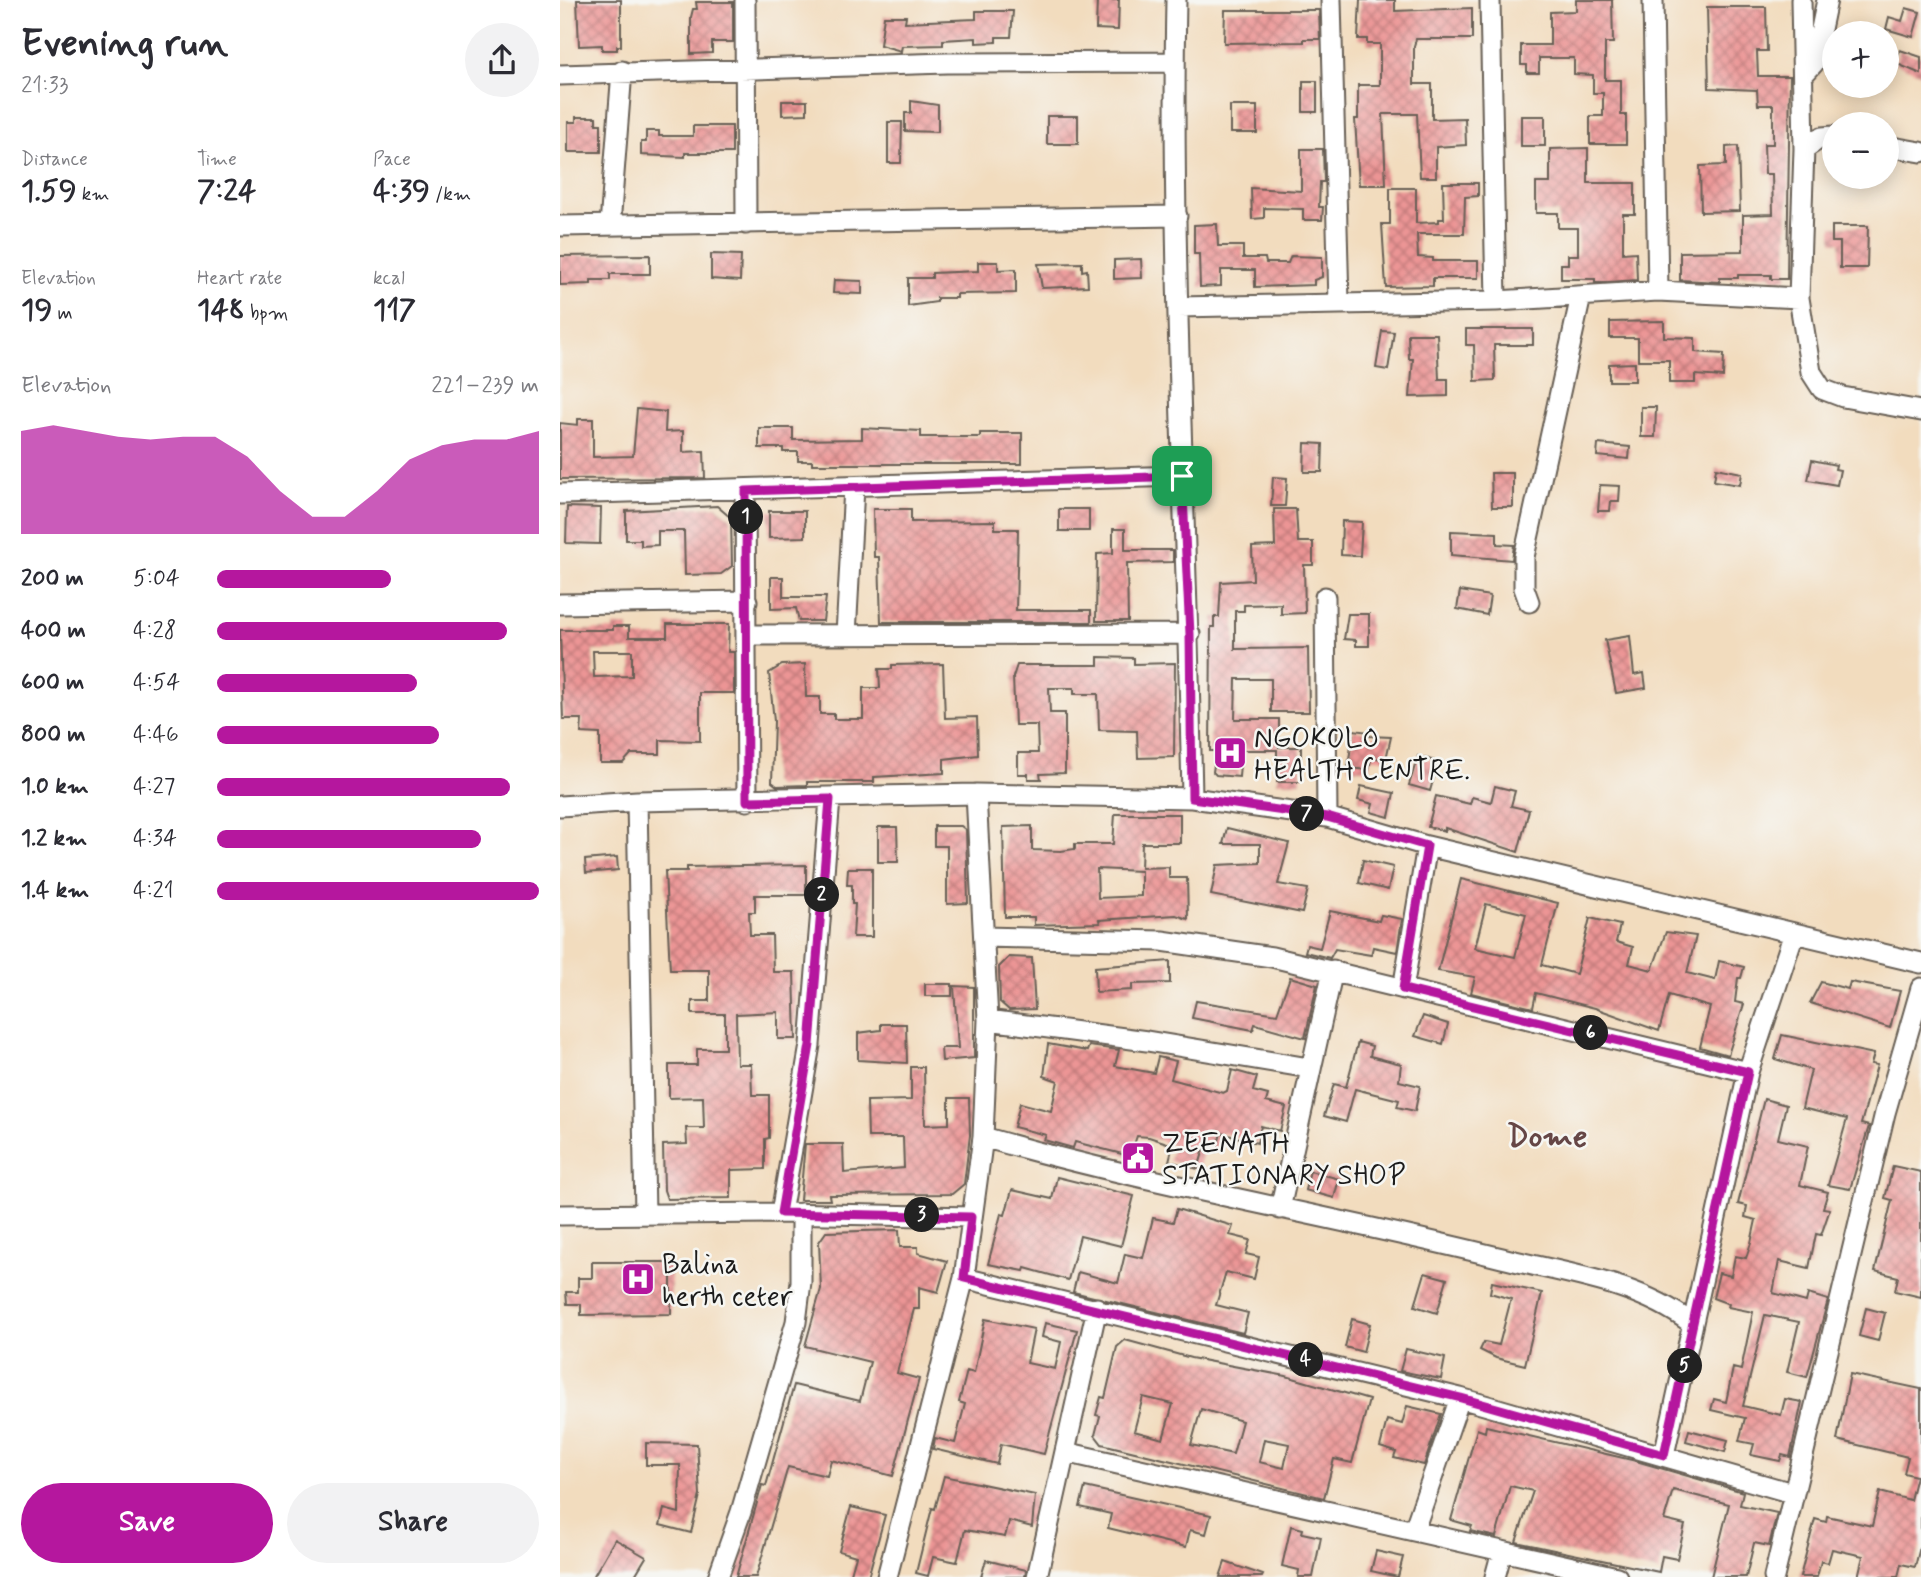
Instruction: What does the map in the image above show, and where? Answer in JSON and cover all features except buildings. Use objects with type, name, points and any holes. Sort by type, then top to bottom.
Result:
[{"type":"street","points":[[745,0],[746,224]]},
{"type":"street","points":[[1176,0],[1178,307],[1182,476],[1190,634],[1192,798]]},
{"type":"street","points":[[1331,0],[1339,303]]},
{"type":"street","points":[[1490,0],[1496,301]]},
{"type":"street","points":[[1653,0],[1658,291]]},
{"type":"street","points":[[1801,0],[1804,149],[1799,298],[1811,372],[1822,389],[1843,397],[1921,411]]},
{"type":"street","points":[[1804,74],[1814,63],[1827,0]]},
{"type":"street","points":[[560,75],[947,63],[1175,62]]},
{"type":"street","points":[[610,225],[622,71]]},
{"type":"street","points":[[1804,149],[1822,137]]},
{"type":"street","points":[[1899,148],[1921,152]]},
{"type":"street","points":[[560,226],[1036,216],[1177,216]]},
{"type":"street","points":[[1178,307],[1496,301],[1658,291],[1799,298]]},
{"type":"street","points":[[1529,602],[1524,588],[1524,557],[1581,296]]},
{"type":"street","points":[[560,494],[746,491],[1182,476]]},
{"type":"street","points":[[846,635],[854,487]]},
{"type":"street","points":[[746,491],[747,801]]},
{"type":"street","points":[[1325,597],[1327,817]]},
{"type":"street","points":[[560,604],[747,601]]},
{"type":"street","points":[[748,635],[1190,634]]},
{"type":"street","points":[[887,1577],[964,1278],[983,1137],[988,1020],[976,794]]},
{"type":"street","points":[[560,806],[637,801],[747,801],[976,794],[1192,798],[1327,817],[1427,846],[1921,963]]},
{"type":"street","points":[[781,1213],[810,1045],[830,799]]},
{"type":"street","points":[[637,801],[645,1214]]},
{"type":"street","points":[[1403,989],[1427,846]]},
{"type":"street","points":[[1664,1455],[1748,1072],[1794,933]]},
{"type":"street","points":[[984,937],[1162,941],[1272,957],[1748,1072]]},
{"type":"street","points":[[1280,1209],[1309,1068],[1333,970]]},
{"type":"street","points":[[1774,1577],[1885,1113],[1921,988]]},
{"type":"street","points":[[988,1020],[1147,1041],[1309,1068]]},
{"type":"street","points":[[983,1137],[1063,1160],[1431,1240],[1598,1281],[1671,1307],[1691,1323]]},
{"type":"street","points":[[718,1577],[741,1512],[796,1322],[801,1282],[801,1213]]},
{"type":"street","points":[[560,1214],[801,1213],[971,1217]]},
{"type":"street","points":[[964,1278],[1461,1398],[1792,1493]]},
{"type":"street","points":[[1037,1577],[1097,1308]]},
{"type":"street","points":[[1414,1530],[1461,1398]]},
{"type":"street","points":[[1065,1452],[1617,1577]]},
{"type":"street","points":[[1495,1577],[1502,1551]]},
{"type":"place","name":"NGOKOLO HEALTH CENTRE.","points":[[1230,753]]},
{"type":"place","name":"ZEENATH STATIONARY SHOP","points":[[1138,1158]]},
{"type":"place","name":"Balina herth ceter","points":[[638,1279]]},
{"type":"district","name":"Dome","points":[[1547,1135]]},
{"type":"route","points":[[1182,476],[1190,634],[1192,798],[1327,817],[1427,846],[1403,989],[1676,1052],[1748,1072],[1664,1455],[1461,1398],[964,1278],[971,1217],[781,1213],[810,1045],[830,799],[747,801],[746,491],[1182,476]]}]
